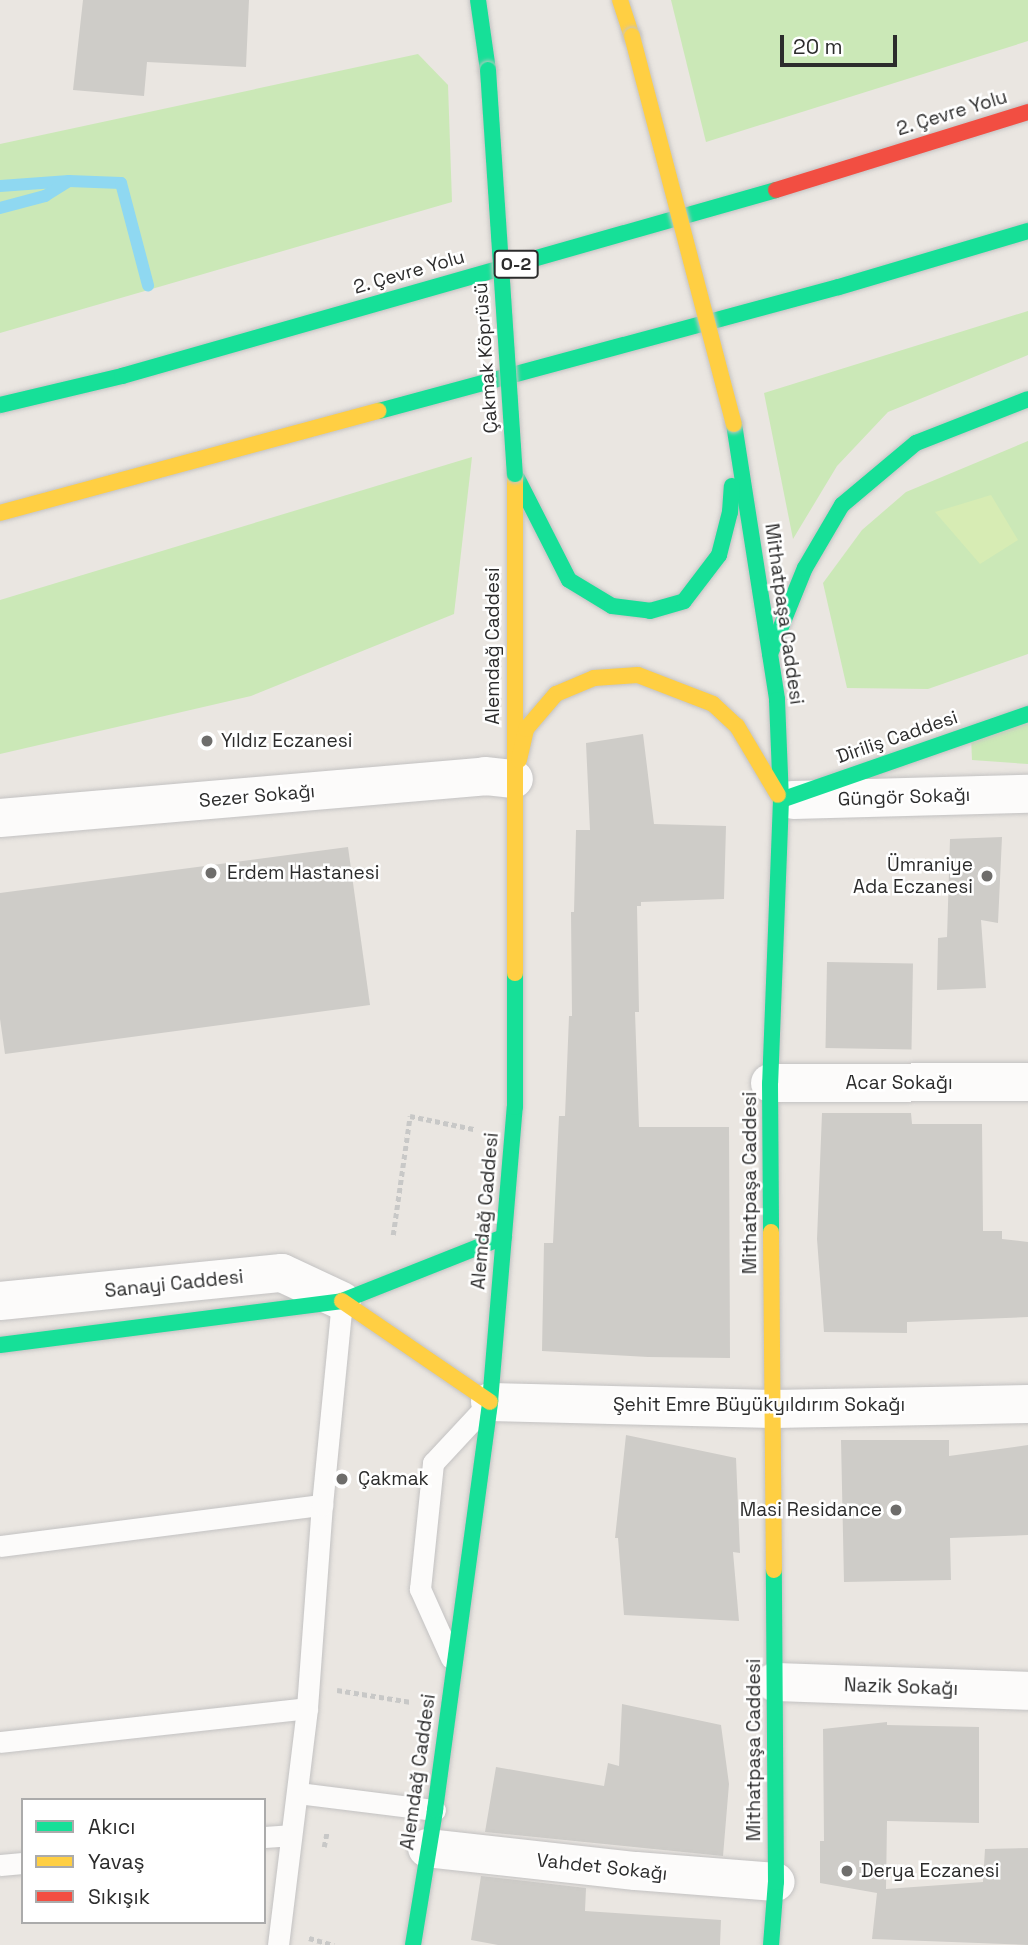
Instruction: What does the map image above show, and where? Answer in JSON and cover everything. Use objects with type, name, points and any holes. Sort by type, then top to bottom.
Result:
[{"type":"main road","name":"Çakmak Köprüsü","points":[[478,0],[488,71],[515,474]]},
{"type":"main road","points":[[515,474],[569,580],[612,606],[650,611],[684,601],[719,555],[730,512],[734,424],[632,36],[620,0]]},
{"type":"main road","name":"2. Çevre Yolu","points":[[0,405],[136,372],[778,189],[1028,111]]},
{"type":"main road","points":[[0,513],[812,294],[1028,231]]},
{"type":"main road","points":[[770,654],[805,568],[842,505],[916,443],[1028,399]]},
{"type":"main road","name":"Mithatpaşa Caddesi","points":[[734,424],[777,700],[781,800],[770,1083],[776,1882],[771,1945]]},
{"type":"main road","name":"Alemdağ Caddesi","points":[[414,1945],[490,1402],[513,1137],[515,474]]},
{"type":"main road","points":[[514,779],[526,729],[556,694],[594,678],[638,675],[713,704],[737,726],[781,800]]},
{"type":"main road","name":"Diriliş Caddesi","points":[[781,800],[1028,714]]},
{"type":"main road","name":"Sanayi Caddesi","points":[[0,1345],[341,1301],[504,1237]]},
{"type":"main road","name":"Sanayi Caddesi","points":[[341,1301],[490,1402]]},
{"type":"street","name":"Sezer Sokağı","points":[[0,818],[485,776],[514,779]]},
{"type":"street","name":"Güngör Sokağı","points":[[781,800],[1028,794]]},
{"type":"street","name":"Acar Sokağı","points":[[770,1083],[1028,1082]]},
{"type":"street","name":"Sanayi Caddesi","points":[[0,1301],[282,1273],[341,1301]]},
{"type":"street","name":"Şehit Emre Büyükyıldırım Sokağı","points":[[490,1402],[773,1409],[1028,1404]]},
{"type":"street","name":"Nazik Sokağı","points":[[775,1682],[1028,1692]]},
{"type":"street","name":"Vahdet Sokağı","points":[[428,1848],[636,1871],[776,1882]]},
{"type":"lane","points":[[278,1945],[307,1708],[341,1301]]},
{"type":"lane","points":[[454,1666],[420,1589],[433,1463],[490,1402]]},
{"type":"lane","points":[[0,1546],[322,1505]]},
{"type":"lane","points":[[0,1742],[307,1708]]},
{"type":"lane","points":[[298,1793],[435,1810]]},
{"type":"lane","points":[[266,1837],[290,1835]]},
{"type":"lane","points":[[0,1866],[21,1863]]},
{"type":"path","points":[[393,1235],[410,1116],[513,1137]]},
{"type":"path","points":[[339,1678],[337,1690],[449,1709]]},
{"type":"path","points":[[311,1926],[309,1940],[334,1945]]},
{"type":"green space","points":[[671,0],[1028,0],[1028,41],[706,142]]},
{"type":"green space","points":[[418,54],[448,85],[452,202],[0,333],[0,144]]},
{"type":"green space","points":[[1028,311],[1028,355],[888,412],[837,466],[793,539],[764,393]]},
{"type":"green space","points":[[1028,441],[1028,654],[928,689],[847,688],[823,583],[862,530],[906,492]]},
{"type":"green space","points":[[472,457],[454,614],[251,696],[0,754],[0,600]]},
{"type":"green space","points":[[991,495],[1018,540],[980,564],[935,512]]},
{"type":"green space","points":[[1028,722],[1028,764],[972,760],[971,737]]},
{"type":"building","points":[[83,0],[249,0],[246,67],[147,62],[144,96],[73,90]]},
{"type":"building","points":[[643,734],[654,824],[726,826],[724,899],[641,902],[641,906],[637,906],[639,1012],[635,1012],[639,1127],[729,1127],[730,1358],[542,1351],[544,1243],[553,1243],[559,1116],[565,1116],[569,1016],[572,1016],[571,912],[574,912],[576,830],[590,830],[586,743]]},
{"type":"building","points":[[1002,837],[998,923],[981,920],[986,988],[937,990],[938,938],[947,937],[950,839]]},
{"type":"building","name":"Erdem Hastanesi","points":[[348,847],[370,1005],[5,1054],[0,1019],[0,893]]},
{"type":"building","points":[[827,962],[913,964],[911,1049],[825,1048]]},
{"type":"building","points":[[822,1113],[911,1113],[912,1124],[982,1124],[983,1231],[1002,1231],[1002,1239],[1028,1242],[1028,1317],[907,1322],[907,1333],[824,1332],[817,1239]]},
{"type":"building","points":[[626,1435],[736,1458],[740,1553],[733,1552],[739,1621],[624,1615],[618,1538],[615,1538]]},
{"type":"building","name":"Masi Residance","points":[[841,1440],[949,1440],[949,1456],[1028,1445],[1028,1535],[950,1538],[951,1580],[844,1582]]},
{"type":"building","points":[[622,1704],[721,1725],[729,1784],[723,1856],[485,1832],[496,1767],[604,1786],[608,1763],[619,1766]]},
{"type":"building","points":[[887,1722],[887,1725],[979,1727],[979,1823],[887,1821],[886,1889],[983,1882],[985,1849],[1028,1848],[1028,1945],[872,1939],[877,1893],[820,1883],[820,1841],[824,1841],[823,1729]]},
{"type":"building","points":[[481,1876],[586,1888],[585,1911],[721,1920],[720,1945],[498,1945],[471,1940]]},
{"type":"waterway","points":[[0,186],[69,181],[121,183],[148,285]]},
{"type":"waterway","points":[[0,208],[45,196],[67,182]]},
{"type":"traffic: fast","points":[[478,0],[488,70]]},
{"type":"traffic: fast","points":[[488,70],[515,474]]},
{"type":"traffic: fast","points":[[0,405],[122,376],[776,190]]},
{"type":"traffic: fast","points":[[379,411],[839,287],[1028,231]]},
{"type":"traffic: fast","points":[[770,654],[805,568],[842,505],[916,443],[1028,399]]},
{"type":"traffic: fast","points":[[734,424],[777,700],[781,800],[770,1083],[771,1232]]},
{"type":"traffic: fast","points":[[517,478],[569,580],[612,606],[650,611],[684,601],[719,555],[730,512],[732,486]]},
{"type":"traffic: fast","points":[[781,800],[1028,714]]},
{"type":"traffic: fast","points":[[413,1945],[435,1810],[490,1402],[515,1107],[515,973]]},
{"type":"traffic: fast","points":[[0,1345],[342,1301],[504,1237]]},
{"type":"traffic: fast","points":[[771,1945],[776,1882],[774,1570]]},
{"type":"traffic: slow","points":[[620,0],[632,36]]},
{"type":"traffic: slow","points":[[632,36],[734,424]]},
{"type":"traffic: slow","points":[[0,513],[379,411]]},
{"type":"traffic: slow","points":[[515,474],[515,973]]},
{"type":"traffic: slow","points":[[519,760],[526,729],[556,694],[594,678],[638,675],[713,704],[737,726],[778,795]]},
{"type":"traffic: slow","points":[[771,1232],[774,1570]]},
{"type":"traffic: slow","points":[[342,1301],[490,1402]]},
{"type":"traffic: jam","points":[[776,190],[1028,112]]},
{"type":"place","name":"Yıldız Eczanesi","points":[[207,741]]},
{"type":"place","name":"Erdem Hastanesi","points":[[211,873]]},
{"type":"place","name":"Ümraniye Ada Eczanesi","points":[[987,876]]},
{"type":"place","name":"Çakmak","points":[[342,1479]]},
{"type":"place","name":"Masi Residance","points":[[896,1510]]},
{"type":"place","name":"Derya Eczanesi","points":[[847,1871]]}]
